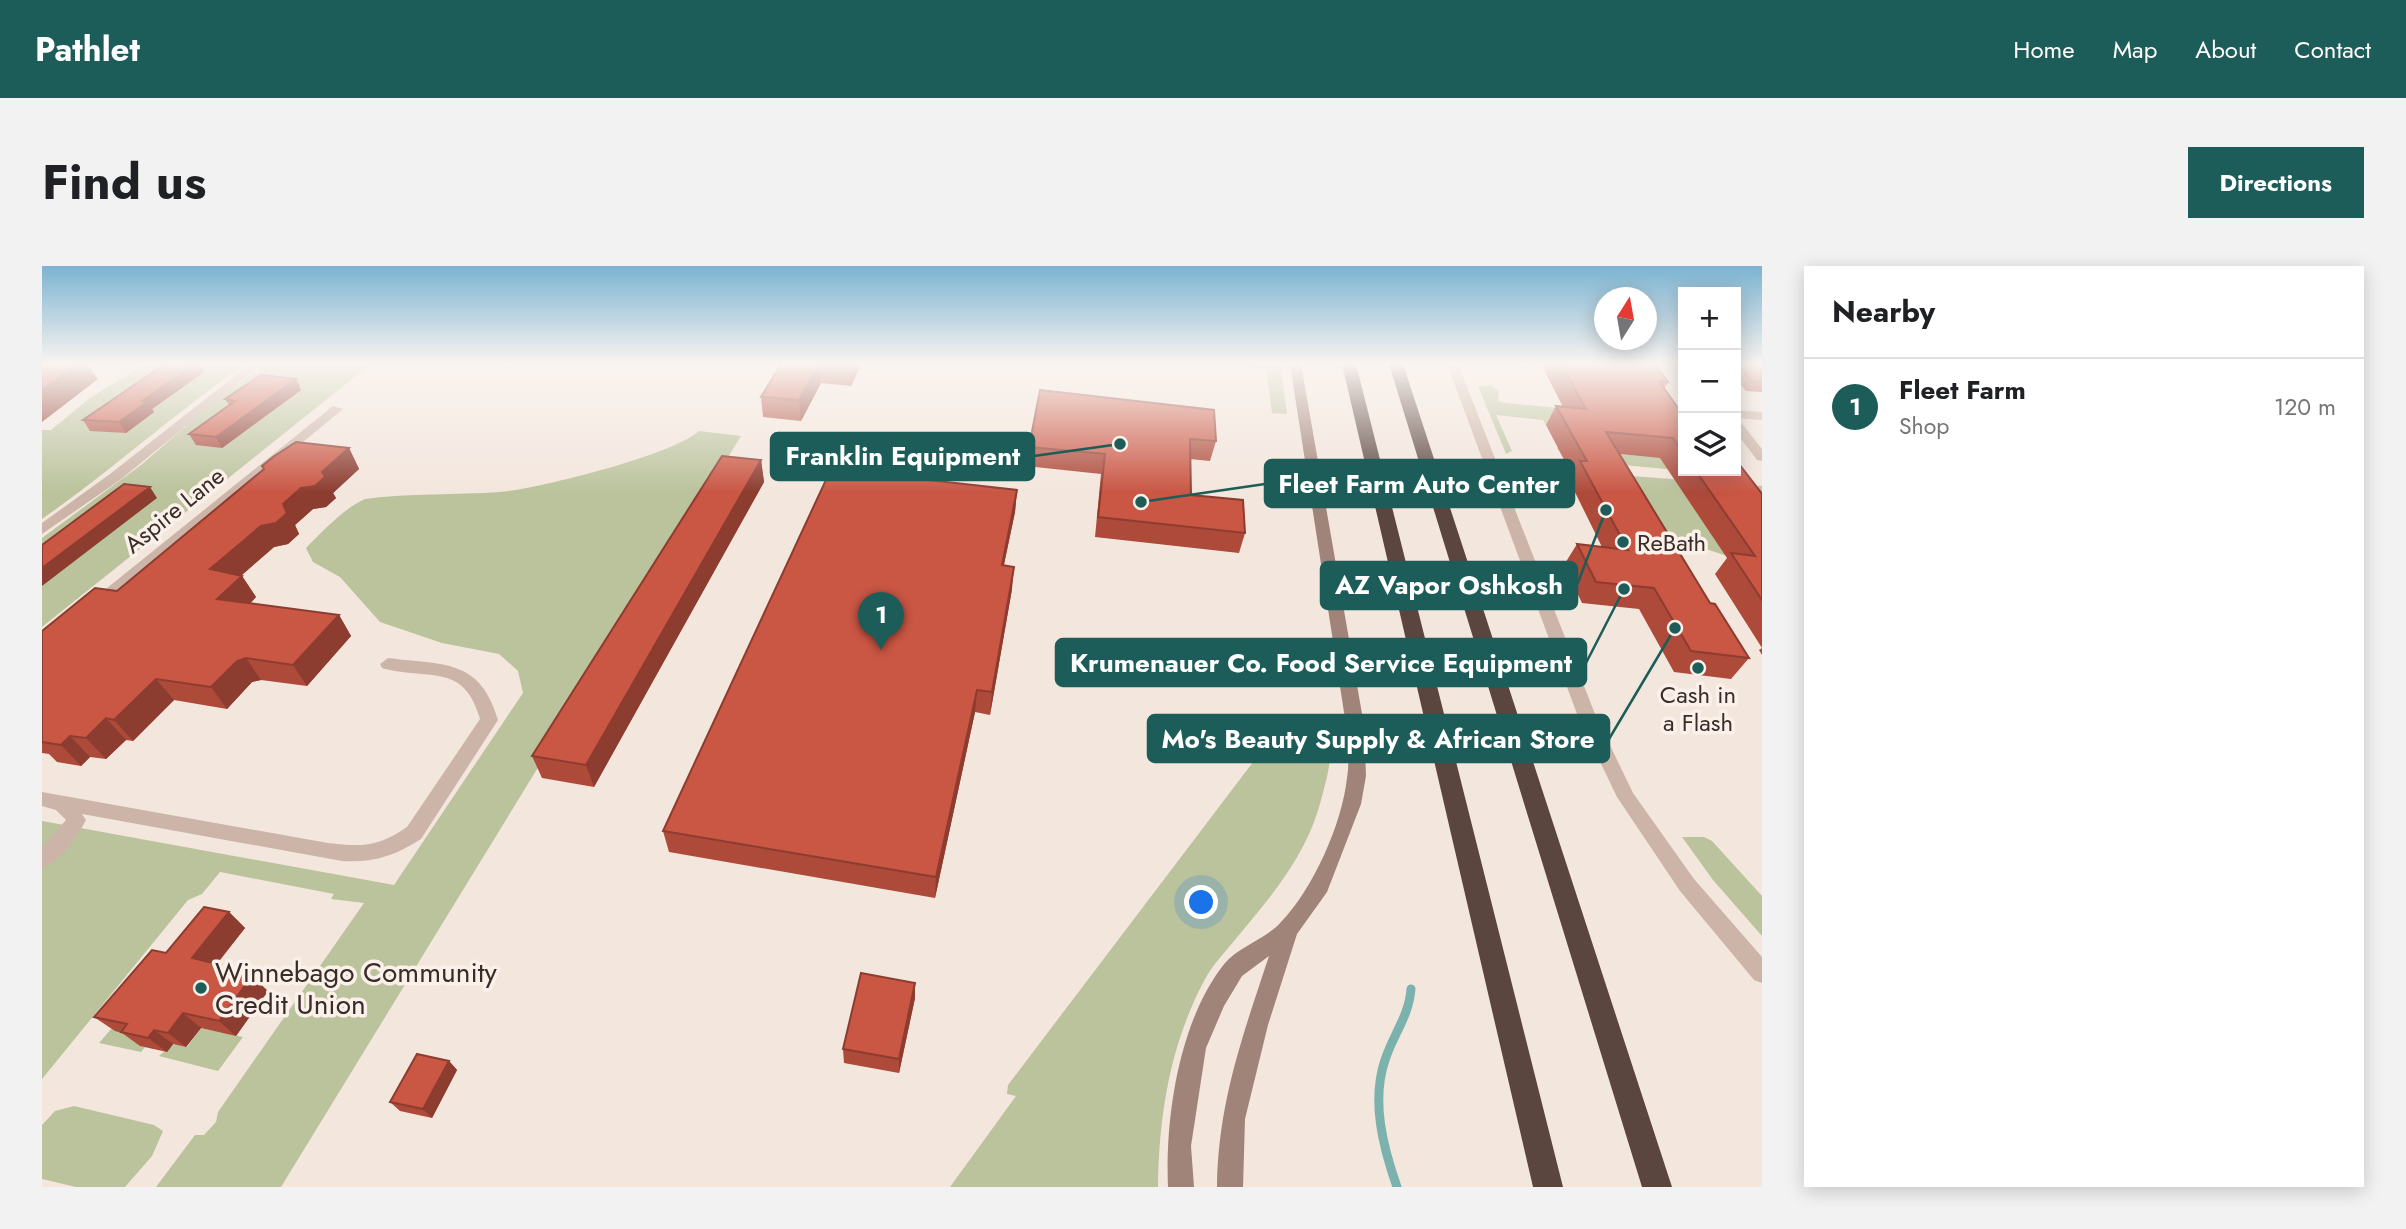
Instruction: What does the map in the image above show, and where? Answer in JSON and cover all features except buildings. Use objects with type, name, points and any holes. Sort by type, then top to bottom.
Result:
[{"type":"highway","points":[[1359,407],[1548,1187]]},
{"type":"highway","points":[[1410,407],[1657,1187]]},
{"type":"street","points":[[42,530],[115,477],[202,407]]},
{"type":"street","points":[[1181,1187],[1179,1146],[1194,1048],[1216,999],[1234,969],[1288,930],[1320,886],[1334,856],[1352,804],[1357,776],[1355,725],[1302,407]]},
{"type":"street","points":[[1469,407],[1586,713],[1626,797],[1687,885],[1762,973]]},
{"type":"street","name":"Aspire Lane","points":[[87,613],[337,409]]},
{"type":"street","points":[[1741,414],[1762,416]]},
{"type":"street","points":[[1741,430],[1762,457]]},
{"type":"street","points":[[42,799],[328,851],[369,856],[399,844],[414,833],[489,720],[487,705],[470,678],[456,673],[388,664]]},
{"type":"street","points":[[42,860],[71,830],[76,820],[70,808],[63,803]]},
{"type":"street","points":[[1230,1187],[1228,1163],[1236,1091],[1245,1054],[1268,998],[1288,930]]},
{"type":"green space","points":[[79,407],[188,407],[42,519],[42,430],[51,430]]},
{"type":"green space","points":[[317,407],[42,627],[42,538],[141,465],[207,408]]},
{"type":"green space","points":[[1271,407],[1286,407],[1287,414],[1272,413]]},
{"type":"green space","points":[[1487,407],[1549,407],[1678,419],[1546,425],[1543,420],[1496,415],[1512,451],[1506,454]]},
{"type":"green space","points":[[699,431],[741,436],[281,1187],[156,1187],[195,1135],[204,1135],[216,1122],[218,1112],[364,903],[331,899],[334,894],[220,872],[202,894],[188,900],[42,1079],[42,821],[394,885],[523,693],[518,671],[499,654],[442,643],[380,622],[340,577],[313,562],[306,548],[341,514],[365,499],[500,492],[543,485],[634,460],[685,440]]},
{"type":"green space","points":[[1557,448],[1678,460],[1678,471],[1569,460],[1562,456]]},
{"type":"green space","points":[[1562,474],[1616,479],[1619,475],[1762,486],[1762,536],[1724,555],[1688,543],[1648,539],[1614,485],[1566,480]]},
{"type":"green space","points":[[1288,735],[1330,743],[1327,779],[1321,800],[1307,838],[1288,872],[1211,969],[1192,1005],[1175,1055],[1164,1107],[1158,1187],[950,1187],[1016,1096],[1007,1094],[1008,1085],[1269,741]]},
{"type":"green space","points":[[1682,837],[1704,837],[1712,841],[1762,896],[1762,936],[1713,880]]},
{"type":"green space","points":[[112,1028],[147,1039],[141,1046],[145,1047],[141,1052],[99,1043]]},
{"type":"green space","points":[[201,1028],[243,1037],[218,1071],[159,1056],[173,1044],[187,1047]]},
{"type":"green space","points":[[74,1106],[154,1125],[163,1131],[152,1156],[125,1187],[76,1187],[42,1179],[42,1125],[55,1111]]},
{"type":"waterway","points":[[1397,1187],[1383,1140],[1379,1092],[1385,1060],[1407,1008],[1411,989]]},
{"type":"place","name":"Franklin Equipment","points":[[1120,444]]},
{"type":"place","name":"Fleet Farm Auto Center","points":[[1141,502]]},
{"type":"place","name":"AZ Vapor Oshkosh","points":[[1606,510]]},
{"type":"place","name":"ReBath","points":[[1623,542]]},
{"type":"place","name":"Krumenauer Co. Food Service Equipment","points":[[1624,589]]},
{"type":"place","name":"Mo's Beauty Supply & African Store","points":[[1675,628]]},
{"type":"place","name":"Fleet Farm","points":[[881,650]]},
{"type":"place","name":"Cash in a Flash","points":[[1698,668]]},
{"type":"place","name":"Winnebago Community Credit Union","points":[[201,988]]}]
